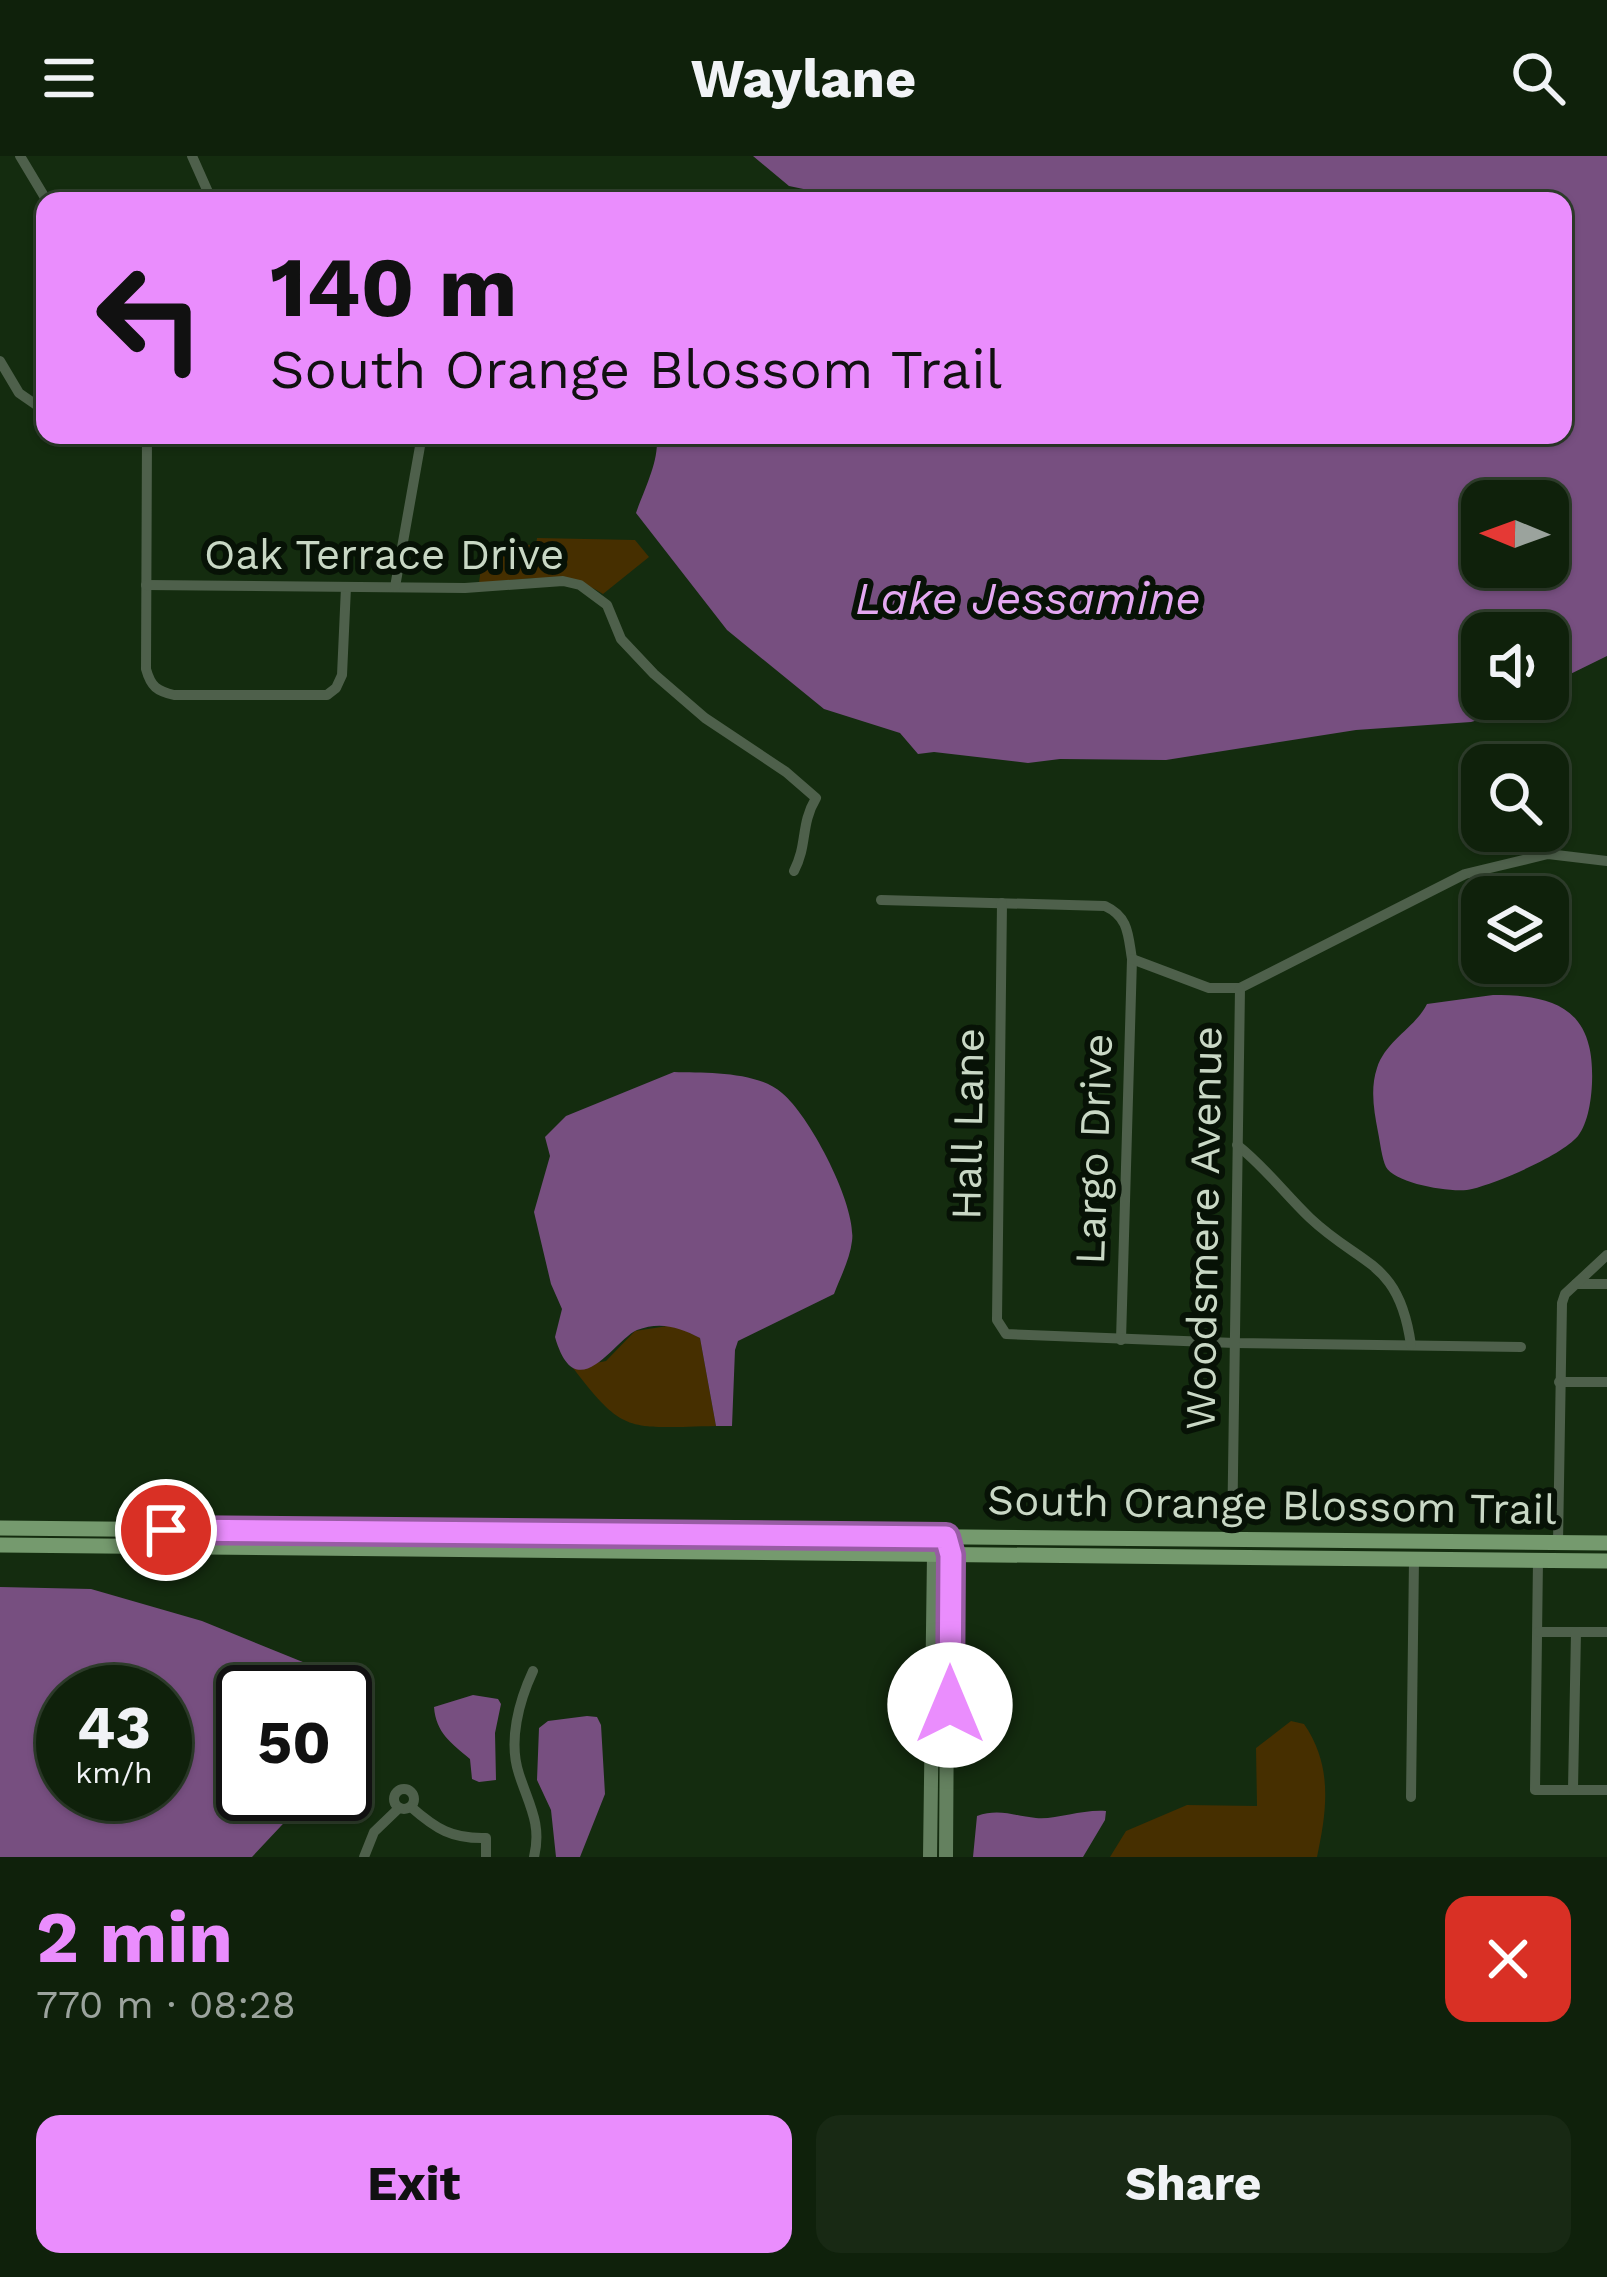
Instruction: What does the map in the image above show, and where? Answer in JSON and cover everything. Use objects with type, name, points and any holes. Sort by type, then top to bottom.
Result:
[{"type":"main road","name":"South Orange Blossom Trail","points":[[0,1528],[1607,1544]]},
{"type":"main road","points":[[0,1544],[23,1536],[29,1528]]},
{"type":"main road","points":[[48,1546],[62,1534],[83,1529]]},
{"type":"main road","points":[[360,1549],[392,1532]]},
{"type":"main road","points":[[532,1550],[545,1537],[563,1534]]},
{"type":"main road","points":[[946,1537],[933,1704],[946,1857]]},
{"type":"main road","points":[[1375,1558],[1393,1550],[1398,1542]]},
{"type":"main road","points":[[1414,1558],[1440,1542]]},
{"type":"main road","name":"South Orange Blossom Trail","points":[[0,1544],[1607,1561]]},
{"type":"main road","points":[[930,1857],[941,1814],[950,1705],[943,1554]]},
{"type":"street","points":[[20,156],[42,192]]},
{"type":"street","points":[[192,156],[208,192]]},
{"type":"street","points":[[0,361],[19,393],[36,405]]},
{"type":"street","points":[[147,444],[146,669],[150,684],[174,695],[327,695],[342,675],[346,587]]},
{"type":"street","points":[[395,587],[420,444]]},
{"type":"street","name":"Oak Terrace Drive","points":[[146,585],[395,587],[562,581],[580,585],[607,605],[621,639],[654,674],[816,798],[805,818],[803,853],[794,871]]},
{"type":"street","points":[[881,900],[1105,906],[1119,913],[1127,926],[1132,959],[1209,988],[1240,988],[1465,874],[1548,854],[1607,862]]},
{"type":"street","name":"Hall Lane","points":[[1002,903],[999,1328],[1013,1337],[1121,1340]]},
{"type":"street","name":"Largo Drive","points":[[1121,1340],[1132,959]]},
{"type":"street","name":"Woodsmere Avenue","points":[[1232,1540],[1240,988]]},
{"type":"street","points":[[1237,1145],[1311,1220],[1384,1275],[1401,1304],[1411,1346]]},
{"type":"street","points":[[1558,1543],[1562,1303],[1607,1255]]},
{"type":"street","points":[[1576,1284],[1607,1284]]},
{"type":"street","points":[[1121,1340],[1521,1346]]},
{"type":"street","points":[[1559,1382],[1607,1382]]},
{"type":"street","points":[[1411,1797],[1414,1558]]},
{"type":"street","points":[[1538,1560],[1534,1790],[1607,1790]]},
{"type":"street","points":[[1538,1632],[1607,1632]]},
{"type":"street","points":[[1573,1789],[1576,1632]]},
{"type":"street","points":[[532,1671],[521,1698],[515,1743],[518,1771],[534,1809],[539,1837],[534,1857]]},
{"type":"street","points":[[933,1704],[950,1705]]},
{"type":"street","points":[[364,1857],[374,1832],[405,1807],[460,1839],[486,1838],[486,1857]]},
{"type":"shaded area","points":[[537,538],[635,540],[649,557],[603,594],[559,579],[479,583],[484,544],[536,545]]},
{"type":"shaded area","points":[[674,1325],[700,1338],[716,1426],[628,1422],[601,1402],[567,1360],[576,1367],[606,1361],[635,1331]]},
{"type":"shaded area","points":[[1291,1721],[1304,1724],[1320,1756],[1325,1805],[1317,1857],[1110,1857],[1126,1831],[1187,1805],[1257,1806],[1256,1748]]},
{"type":"water","name":"Lake Jessamine","points":[[753,156],[1607,156],[1607,656],[1569,675],[1569,612],[1461,612],[1461,720],[1478,720],[1356,730],[1166,760],[1028,763],[918,754],[900,733],[824,709],[727,630],[636,513],[657,444],[1572,444],[1572,192],[818,192],[789,186]]},
{"type":"water","points":[[1493,995],[1538,999],[1575,1018],[1591,1056],[1590,1105],[1583,1128],[1570,1144],[1544,1160],[1472,1189],[1440,1189],[1401,1178],[1385,1164],[1375,1116],[1374,1084],[1381,1058],[1427,1004]]},
{"type":"water","points":[[674,1072],[745,1077],[782,1093],[829,1162],[852,1226],[849,1255],[834,1294],[738,1341],[732,1426],[716,1426],[700,1338],[685,1331],[645,1327],[595,1365],[573,1368],[555,1337],[562,1309],[551,1284],[534,1212],[550,1156],[545,1137],[566,1116]]},
{"type":"water","points":[[0,1587],[91,1589],[202,1621],[310,1665],[216,1665],[216,1821],[286,1821],[252,1857],[0,1857]]},
{"type":"water","points":[[473,1695],[498,1699],[501,1704],[495,1733],[496,1780],[472,1779],[470,1759],[446,1737],[435,1716],[434,1707]]},
{"type":"water","points":[[597,1717],[601,1725],[605,1794],[580,1857],[556,1857],[551,1810],[537,1780],[539,1728],[548,1721]]},
{"type":"water","points":[[1106,1811],[1083,1857],[973,1857],[977,1816],[1000,1813],[1044,1818]]},
{"type":"route","points":[[166,1530],[946,1537],[951,1555],[950,1705]]}]
